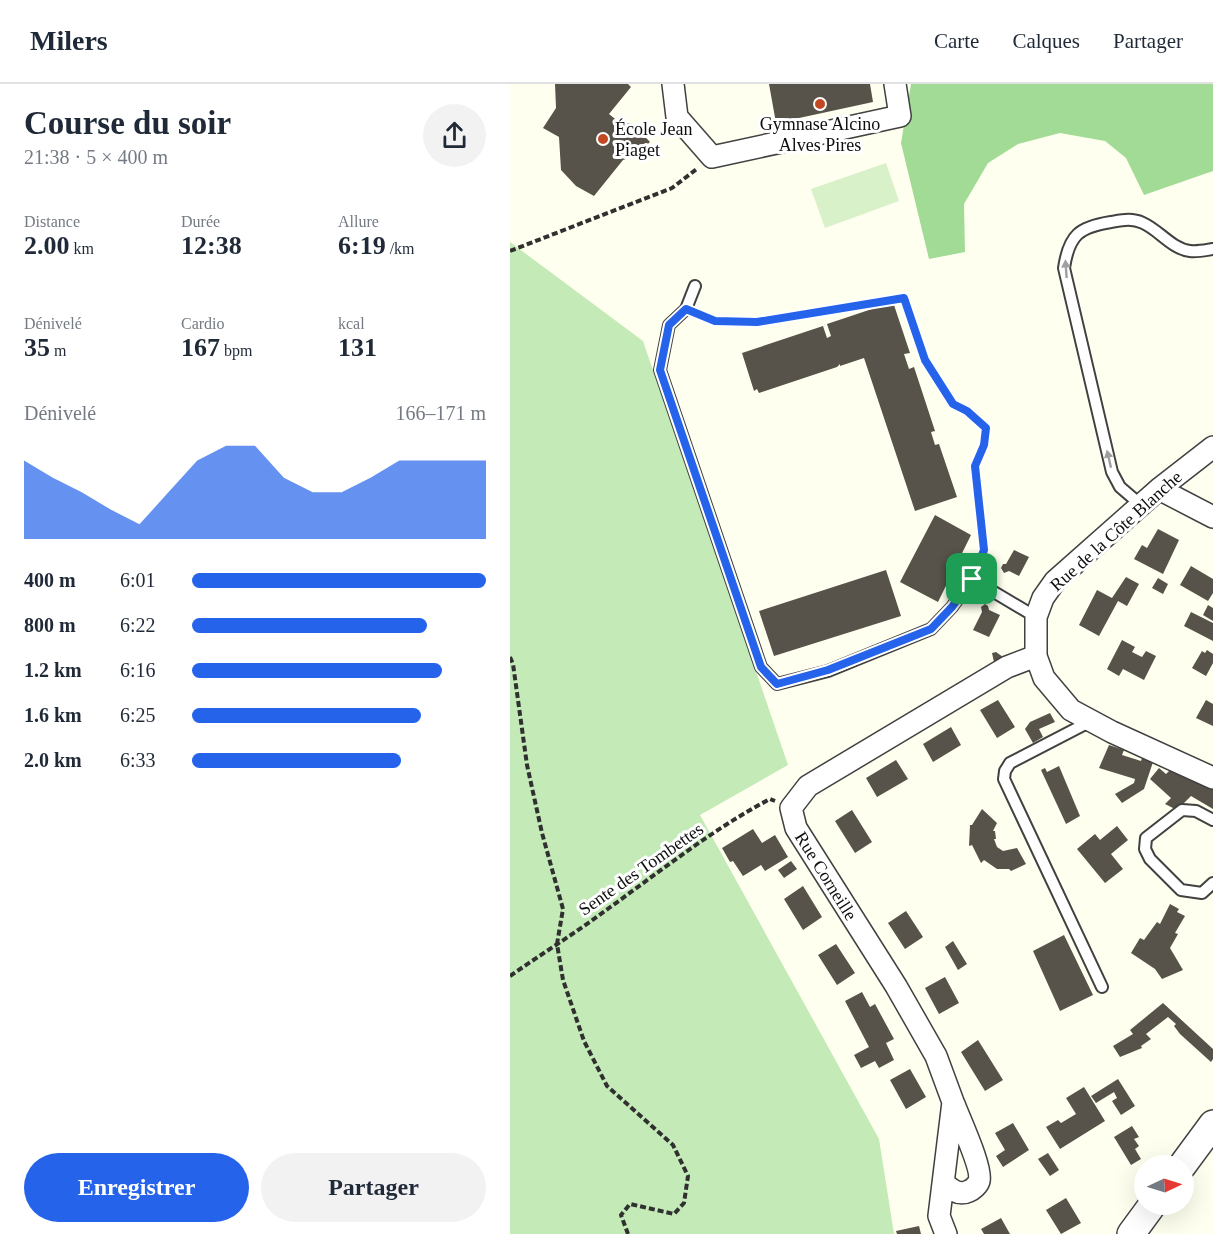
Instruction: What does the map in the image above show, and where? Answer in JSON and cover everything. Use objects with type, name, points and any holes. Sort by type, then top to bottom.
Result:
[{"type":"street","points":[[673,84],[677,117],[712,157],[900,116],[895,84]]},
{"type":"street","name":"Rue de la Côte Blanche","points":[[1213,447],[1159,489],[1055,581],[1043,598],[1036,617],[1035,656],[1044,678],[1071,710],[1112,732],[1213,778]]},
{"type":"street","points":[[1159,489],[1213,517]]},
{"type":"street","name":"Rue Corneille","points":[[944,1183],[959,1193],[967,1193],[979,1181],[979,1169],[936,1056],[896,987],[795,828],[791,808],[808,786],[1006,667],[1035,656]]},
{"type":"street","name":"Rue Corneille","points":[[946,1234],[939,1216],[953,1102]]},
{"type":"street","points":[[1190,1155],[1213,1124]]},
{"type":"street","points":[[1131,1234],[1145,1215]]},
{"type":"lane","points":[[1142,505],[1120,487],[1112,472],[1064,268],[1067,250],[1078,233],[1093,225],[1130,219],[1144,223],[1165,239],[1189,251],[1213,249]]},
{"type":"lane","points":[[695,286],[686,309],[669,325],[660,370],[761,667],[777,684],[828,670],[931,629],[952,607],[972,579],[1036,617]]},
{"type":"lane","points":[[1091,721],[1010,763],[1004,778],[1102,987]]},
{"type":"lane","points":[[1213,819],[1196,811],[1182,810],[1146,838],[1139,851],[1181,890],[1202,893],[1213,883]]},
{"type":"path","points":[[510,251],[672,188],[712,157]]},
{"type":"path","points":[[686,309],[715,321],[757,322],[904,298],[925,360],[953,404],[967,411],[986,428],[984,445],[975,466],[984,550],[972,579]]},
{"type":"path","points":[[510,657],[513,664],[527,765],[542,833],[563,909],[556,944],[563,980],[584,1041],[607,1086],[673,1145],[688,1176],[684,1203],[674,1214],[630,1204],[621,1215],[628,1234]]},
{"type":"path","name":"Sente des Tombettes","points":[[510,976],[756,806],[770,799],[791,808]]},
{"type":"green space","points":[[911,84],[1213,84],[1213,171],[1144,195],[1126,158],[1105,141],[1060,133],[1018,144],[988,163],[964,204],[965,252],[929,259],[901,143]]},
{"type":"green space","points":[[886,163],[899,201],[825,228],[811,189]]},
{"type":"green space","points":[[510,242],[643,341],[788,765],[700,815],[879,1139],[894,1234],[510,1234]]},
{"type":"building","name":"École Jean Piaget","points":[[555,84],[628,84],[631,87],[609,114],[620,123],[632,123],[650,142],[634,156],[623,160],[594,196],[576,186],[561,170],[559,137],[543,128],[556,108]]},
{"type":"building","name":"Gymnase Alcino Alves Pires","points":[[769,84],[870,84],[873,102],[776,123]]},
{"type":"building","points":[[893,302],[910,353],[904,354],[909,369],[914,367],[935,431],[931,432],[935,445],[939,444],[957,497],[915,511],[864,358],[840,366],[840,364],[837,367],[759,393],[757,389],[754,391],[742,353],[823,326],[827,338],[831,336],[827,324]]},
{"type":"building","points":[[935,515],[971,535],[938,602],[900,582]]},
{"type":"building","points":[[1158,529],[1179,540],[1163,574],[1134,559],[1142,545],[1147,548]]},
{"type":"building","points":[[1014,550],[1029,557],[1019,576],[1009,571],[1004,573],[1001,568]]},
{"type":"building","points":[[1191,566],[1213,579],[1213,593],[1208,601],[1180,585]]},
{"type":"building","points":[[886,570],[901,616],[774,656],[759,611]]},
{"type":"building","points":[[1126,577],[1139,584],[1127,606],[1118,601],[1099,636],[1079,625],[1097,590],[1112,598]]},
{"type":"building","points":[[1158,578],[1168,584],[1163,594],[1152,588]]},
{"type":"building","points":[[985,604],[989,610],[1000,615],[989,637],[973,630],[982,612],[981,607]]},
{"type":"building","points":[[1208,605],[1213,608],[1213,621],[1203,615]]},
{"type":"building","points":[[1191,612],[1213,623],[1213,641],[1184,626]]},
{"type":"building","points":[[1122,640],[1135,647],[1132,652],[1142,657],[1146,651],[1156,656],[1144,680],[1123,669],[1119,676],[1107,669]]},
{"type":"building","points":[[1207,650],[1213,654],[1213,663],[1206,676],[1192,668],[1202,651],[1205,653]]},
{"type":"building","points":[[996,652],[1003,657],[994,662],[992,653]]},
{"type":"building","points":[[998,700],[1015,727],[997,738],[980,710]]},
{"type":"building","points":[[1206,700],[1213,704],[1213,726],[1196,718]]},
{"type":"building","points":[[1050,713],[1055,722],[1039,729],[1043,737],[1033,743],[1025,729],[1030,722]]},
{"type":"building","points":[[951,727],[961,745],[933,762],[923,744]]},
{"type":"building","points":[[1109,745],[1124,750],[1122,755],[1153,762],[1144,789],[1122,803],[1115,794],[1134,783],[1135,779],[1099,768]]},
{"type":"building","points":[[896,760],[908,779],[877,797],[866,778]]},
{"type":"building","points":[[1059,766],[1080,816],[1066,824],[1041,770],[1045,768],[1047,772]]},
{"type":"building","points":[[1159,768],[1166,774],[1171,769],[1213,787],[1213,809],[1191,796],[1177,810],[1165,804],[1171,798],[1150,779]]},
{"type":"building","points":[[982,809],[997,823],[993,831],[995,831],[996,839],[994,839],[997,847],[1003,851],[1017,848],[1026,864],[1011,871],[997,869],[984,860],[981,863],[972,845],[969,846],[970,825]]},
{"type":"building","points":[[852,810],[872,842],[855,853],[835,821]]},
{"type":"building","points":[[1117,826],[1128,840],[1111,854],[1123,869],[1105,883],[1077,849],[1095,834],[1100,840]]},
{"type":"building","points":[[753,829],[762,843],[775,835],[788,857],[765,871],[761,865],[743,876],[733,861],[730,862],[722,848]]},
{"type":"building","points":[[791,861],[797,869],[784,878],[778,870]]},
{"type":"building","points":[[803,886],[822,917],[803,930],[784,899]]},
{"type":"building","points":[[1170,904],[1179,909],[1177,912],[1185,916],[1175,933],[1178,934],[1170,948],[1183,970],[1162,979],[1155,969],[1131,953],[1140,938],[1144,940],[1157,922],[1160,924]]},
{"type":"building","points":[[906,911],[923,937],[905,949],[888,923]]},
{"type":"building","points":[[1064,935],[1093,995],[1060,1011],[1033,951]]},
{"type":"building","points":[[953,941],[967,964],[958,970],[945,947]]},
{"type":"building","points":[[836,944],[855,973],[837,985],[818,955]]},
{"type":"building","points":[[945,977],[959,1003],[939,1014],[925,988]]},
{"type":"building","points":[[862,992],[870,1007],[875,1004],[894,1039],[886,1043],[894,1060],[879,1068],[875,1061],[861,1068],[854,1055],[869,1047],[845,1001]]},
{"type":"building","points":[[1163,1003],[1213,1049],[1211,1062],[1180,1034],[1174,1026],[1176,1024],[1168,1017],[1146,1034],[1151,1039],[1141,1046],[1142,1048],[1120,1057],[1113,1046],[1133,1034],[1130,1030]]},
{"type":"building","points":[[978,1040],[1003,1080],[985,1091],[961,1052]]},
{"type":"building","points":[[910,1069],[926,1097],[906,1109],[890,1080]]},
{"type":"building","points":[[1118,1079],[1135,1106],[1121,1115],[1112,1101],[1117,1098],[1114,1092],[1096,1103],[1091,1096]]},
{"type":"building","points":[[1084,1087],[1105,1121],[1060,1149],[1046,1127],[1058,1120],[1061,1123],[1076,1114],[1066,1098]]},
{"type":"building","points":[[1013,1123],[1029,1150],[1003,1167],[996,1156],[1005,1150],[995,1133]]},
{"type":"building","points":[[1132,1126],[1139,1137],[1134,1139],[1139,1146],[1135,1149],[1139,1155],[1134,1155],[1134,1163],[1131,1165],[1114,1137]]},
{"type":"building","points":[[1048,1153],[1059,1170],[1050,1176],[1038,1159]]},
{"type":"building","points":[[1066,1198],[1081,1223],[1061,1234],[1046,1210]]},
{"type":"building","points":[[1001,1218],[1010,1234],[984,1234],[981,1229]]},
{"type":"building","points":[[919,1226],[921,1234],[897,1234],[896,1231]]},
{"type":"place","name":"Gymnase Alcino Alves Pires","points":[[820,104]]},
{"type":"place","name":"École Jean Piaget","points":[[603,139]]},
{"type":"route","points":[[904,298],[925,360],[953,404],[967,411],[986,428],[984,445],[975,466],[984,550],[972,579],[952,607],[931,629],[828,670],[777,684],[761,667],[660,370],[669,325],[686,309],[715,321],[757,322],[904,298]]}]
